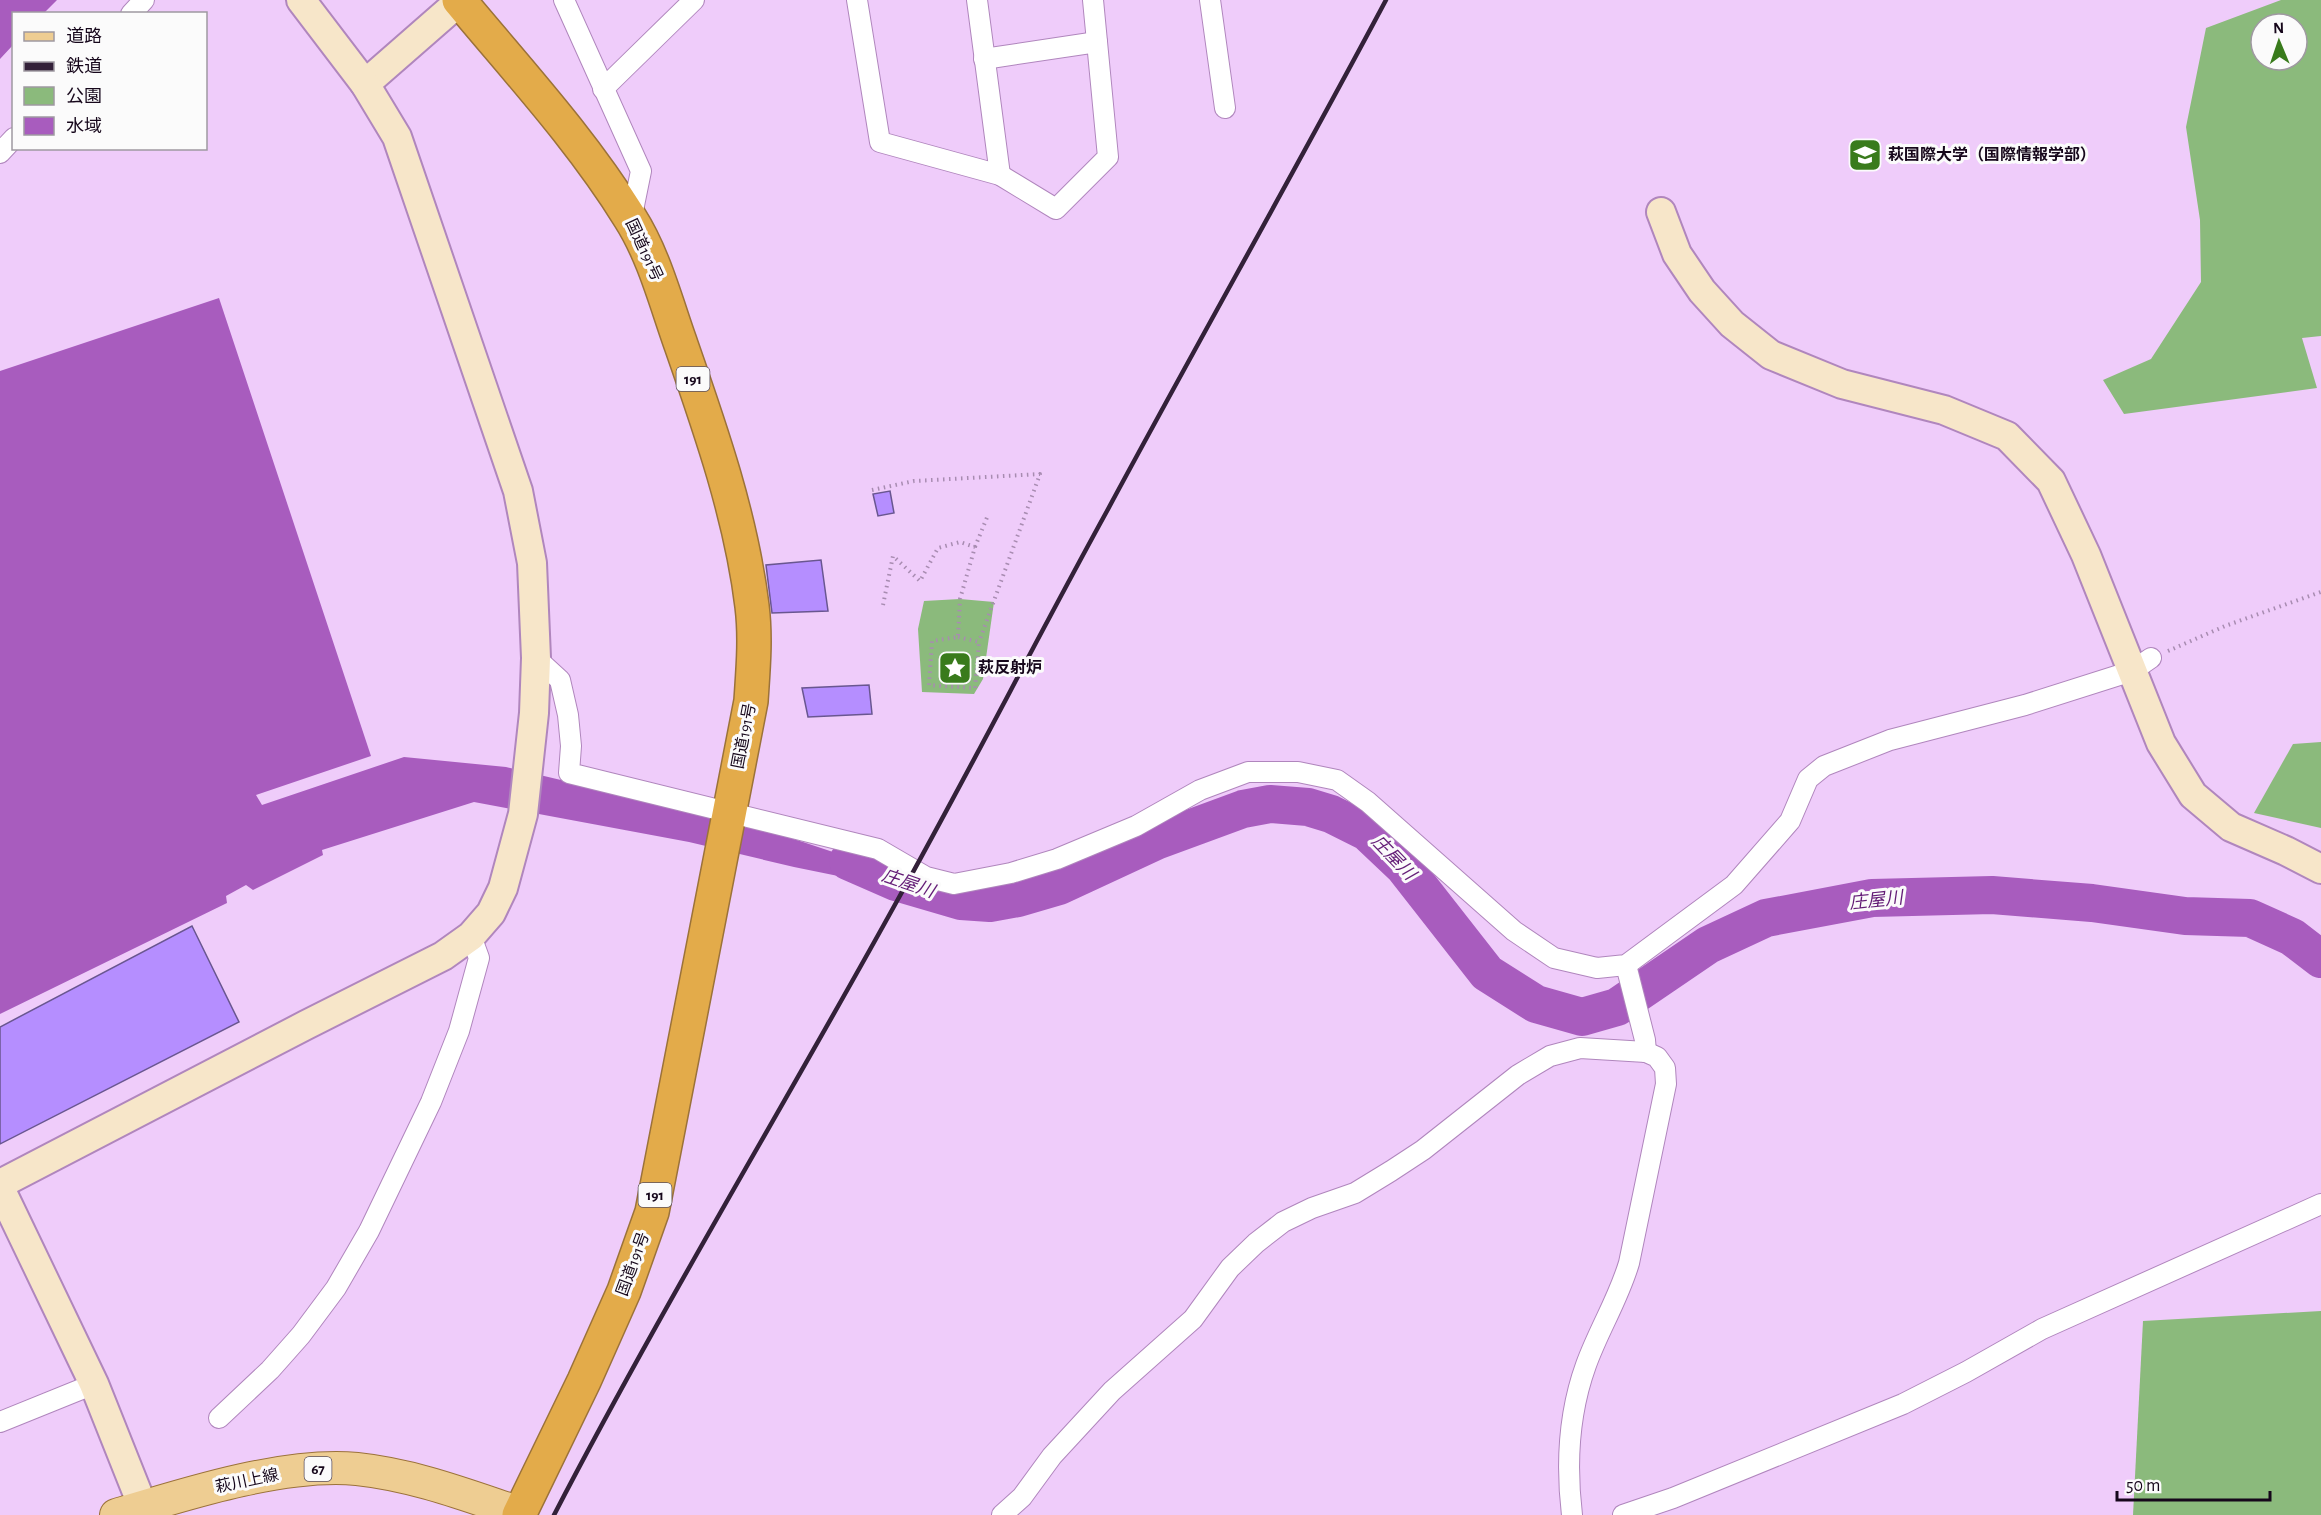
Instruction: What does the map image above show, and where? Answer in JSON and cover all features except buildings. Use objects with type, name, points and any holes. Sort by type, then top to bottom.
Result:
[{"type":"highway","name":"国道191号","points":[[459,0],[589,157],[632,220],[657,274],[728,490],[746,564],[753,608],[754,656],[751,701],[652,1212],[624,1291],[584,1381],[519,1514]]},
{"type":"main road","name":"萩川上線","points":[[129,1511],[263,1476],[327,1468],[355,1469],[422,1481],[519,1514]]},
{"type":"street","points":[[133,12],[144,0]]},
{"type":"street","points":[[129,1511],[94,1384],[0,1186],[295,1030],[443,956],[471,936],[491,913],[503,888],[523,814],[529,762],[536,658],[532,563],[518,491],[397,137],[365,84],[301,0]]},
{"type":"street","points":[[365,84],[459,0]]},
{"type":"street","points":[[564,0],[641,171],[632,220]]},
{"type":"street","points":[[603,89],[694,0]]},
{"type":"street","points":[[857,0],[880,142],[1000,175],[1056,209],[1108,157],[1093,0]]},
{"type":"street","points":[[977,0],[1000,175]]},
{"type":"street","points":[[1210,0],[1225,108]]},
{"type":"street","points":[[984,59],[1097,42]]},
{"type":"street","points":[[0,153],[12,140]]},
{"type":"street","points":[[1661,212],[1677,254],[1702,291],[1732,324],[1771,355],[1842,384],[1944,410],[2007,436],[2051,481],[2142,665],[2161,743],[2193,795],[2231,827],[2321,869]]},
{"type":"street","points":[[536,658],[560,680],[568,715],[571,746],[569,773],[728,815],[878,849],[926,877],[954,884],[1011,873],[1057,858],[1136,826],[1200,790],[1248,772],[1298,772],[1337,780],[1368,802],[1505,924],[1554,958],[1598,968],[1626,965],[1734,885],[1790,821],[1808,779],[1824,766],[1890,740],[2025,705],[2142,665]]},
{"type":"street","points":[[219,1418],[270,1370],[301,1335],[336,1288],[369,1231],[431,1102],[459,1031],[479,958],[471,936]]},
{"type":"street","points":[[1626,965],[1646,1052]]},
{"type":"street","points":[[1002,1515],[1022,1497],[1052,1456],[1112,1391],[1193,1319],[1230,1268],[1256,1243],[1283,1222],[1312,1208],[1355,1193],[1391,1171],[1423,1150],[1518,1075],[1550,1056],[1580,1048],[1646,1052],[1657,1057],[1665,1068],[1666,1083],[1623,1281],[1586,1363],[1578,1392],[1570,1442],[1572,1515]]},
{"type":"street","points":[[1623,1515],[1673,1498],[1902,1404],[1966,1372],[2042,1329],[2321,1204]]},
{"type":"street","points":[[0,1422],[94,1384]]},
{"type":"path","points":[[872,490],[914,481],[1040,474],[979,642],[975,688],[929,685],[932,641],[958,637],[979,642]]},
{"type":"path","points":[[958,637],[960,599],[975,547],[988,515]]},
{"type":"path","points":[[883,605],[893,556],[920,581],[938,548],[960,542],[975,547]]},
{"type":"path","points":[[2142,665],[2225,626],[2321,592]]},
{"type":"green space","points":[[2281,0],[2321,0],[2321,336],[2302,338],[2317,388],[2124,414],[2103,380],[2151,359],[2201,282],[2200,220],[2186,127],[2206,28]]},
{"type":"green space","points":[[960,599],[994,602],[983,679],[974,694],[922,692],[918,629],[924,601]]},
{"type":"green space","points":[[2321,742],[2321,828],[2254,813],[2293,744]]},
{"type":"green space","points":[[2321,1311],[2321,1515],[2133,1515],[2143,1321]]},
{"type":"water","points":[[0,0],[57,0],[45,12],[12,12],[12,46],[0,59]]},
{"type":"water","points":[[219,298],[371,756],[256,795],[262,805],[404,757],[506,767],[782,835],[896,873],[892,887],[689,842],[474,802],[322,850],[323,855],[253,890],[246,885],[226,896],[227,903],[0,1014],[0,371]]},
{"type":"waterway","name":"庄屋川","points":[[848,861],[896,882],[961,901],[990,903],[1018,898],[1059,886],[1156,841],[1243,809],[1270,804],[1308,807],[1331,814],[1367,832],[1404,867],[1487,973],[1536,1004],[1582,1017],[1617,1007],[1708,945],[1766,918],[1872,898],[1992,895],[2092,903],[2185,916],[2250,918],[2292,937],[2321,959]]},
{"type":"railway","points":[[554,1515],[637,1360],[924,852],[1386,0]]},
{"type":"place","name":"萩国際大学（国際情報学部）","points":[[1865,155]]},
{"type":"place","name":"萩反射炉","points":[[955,668]]}]
